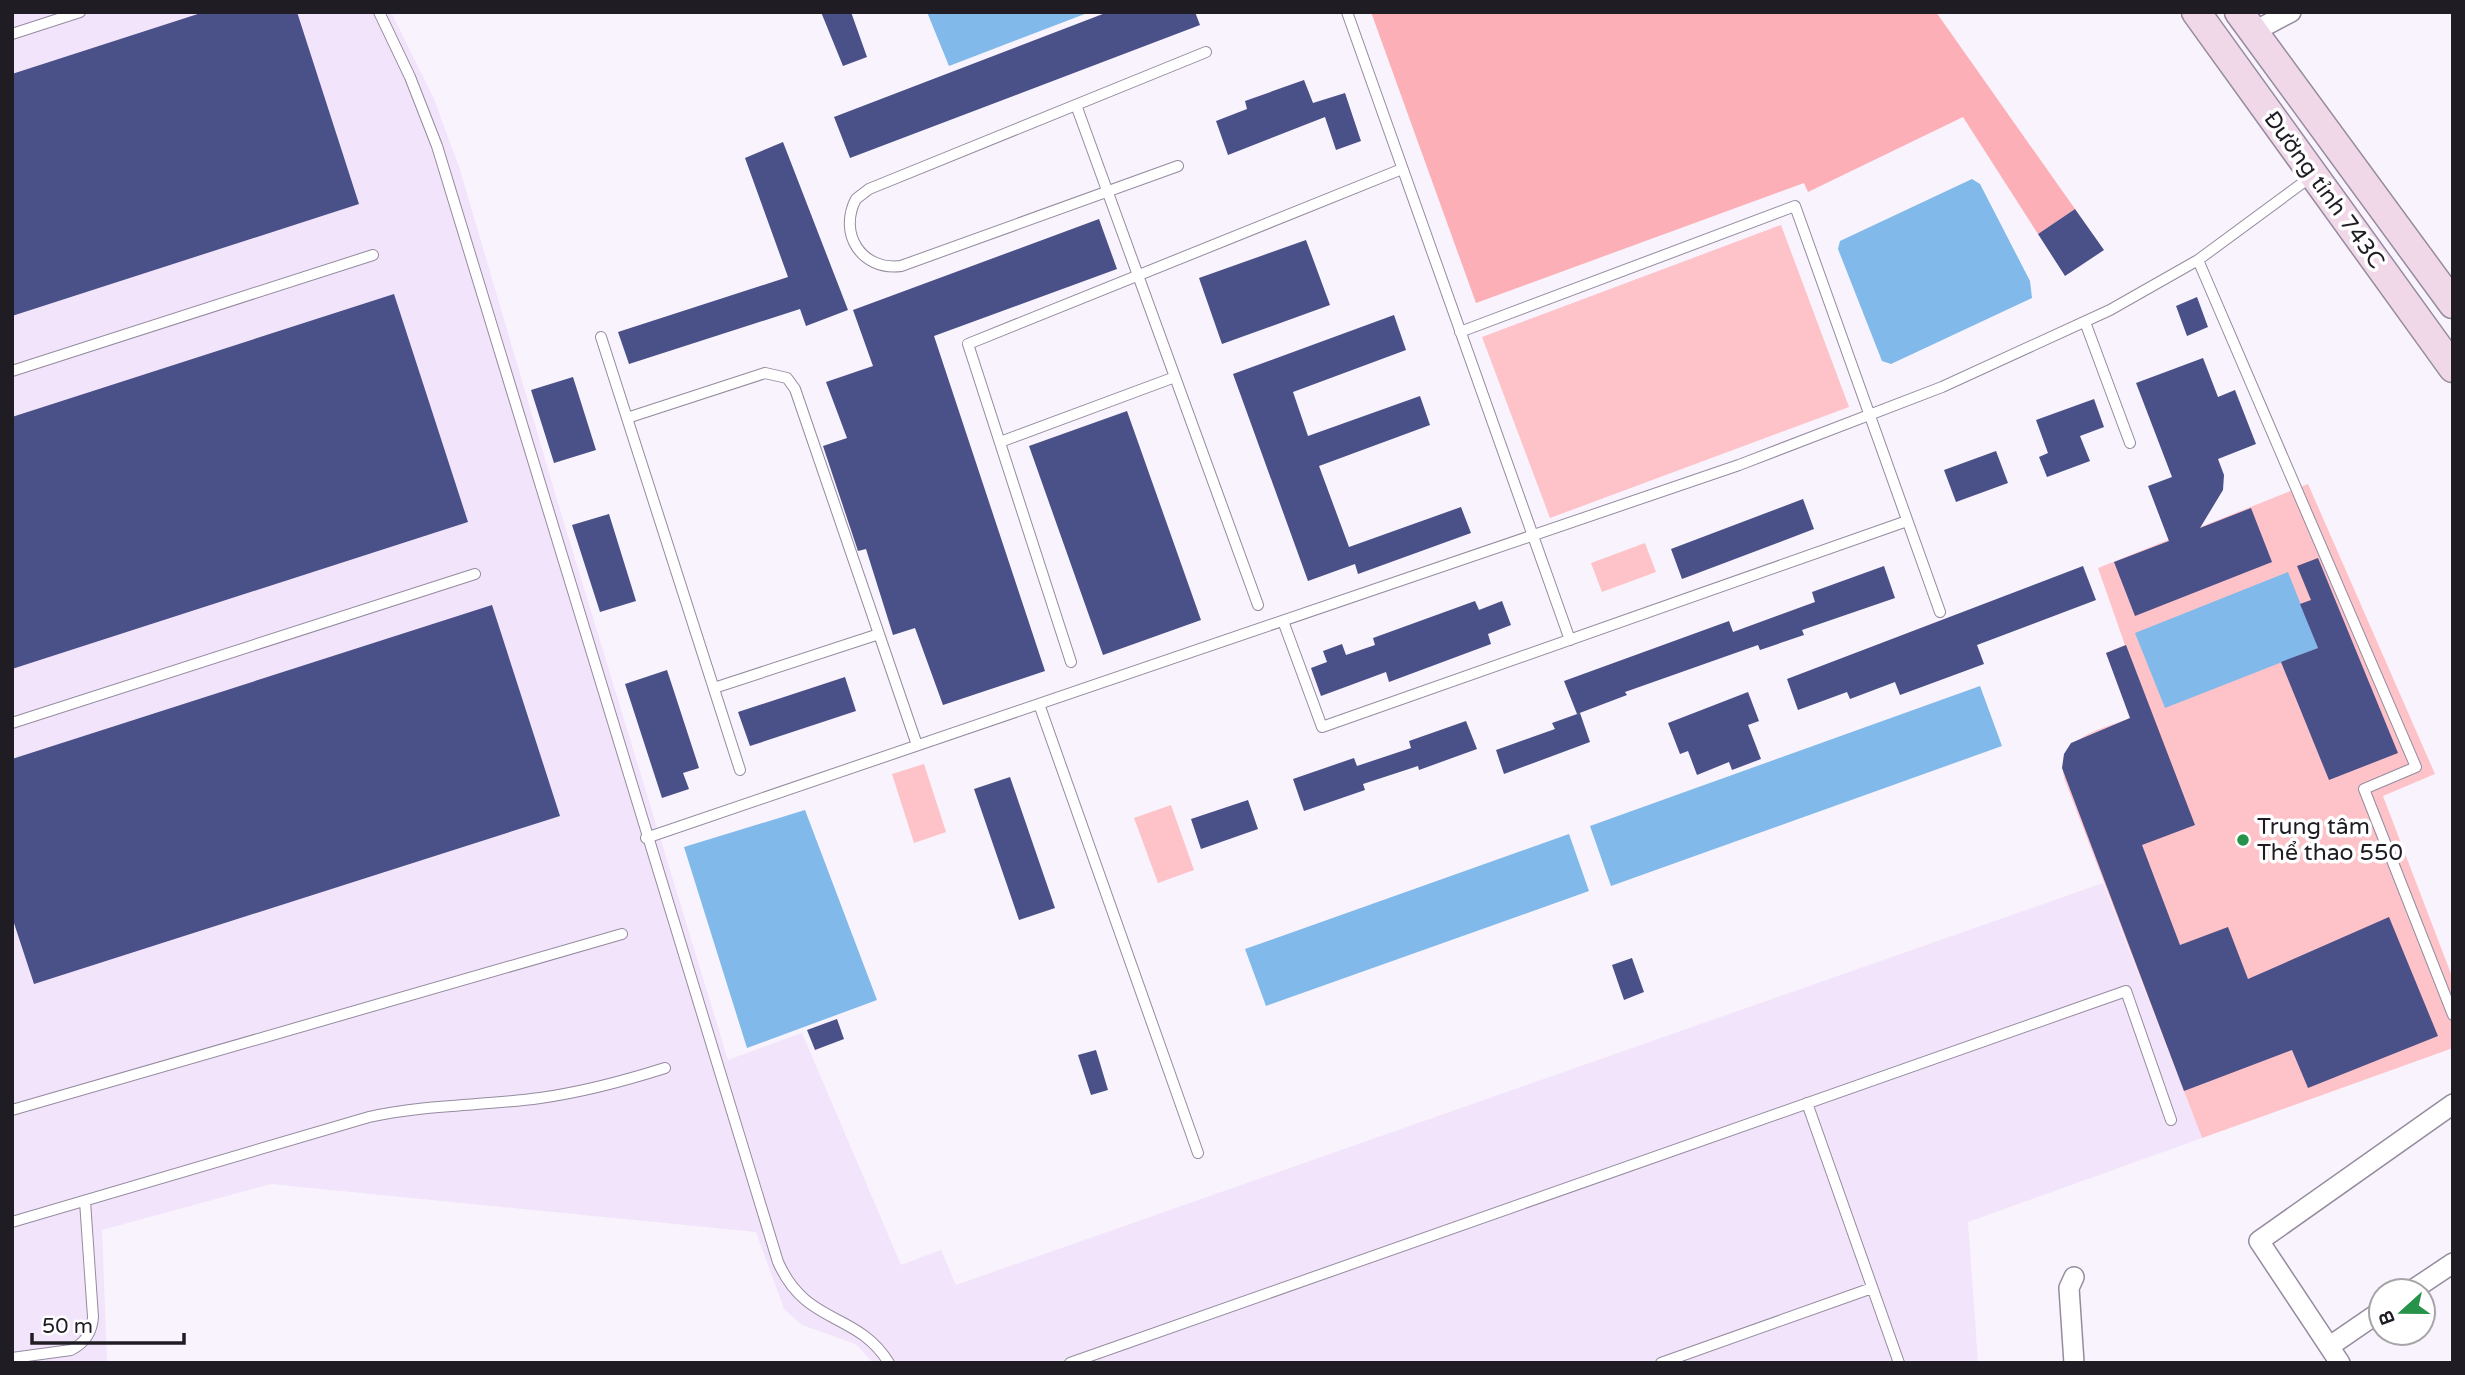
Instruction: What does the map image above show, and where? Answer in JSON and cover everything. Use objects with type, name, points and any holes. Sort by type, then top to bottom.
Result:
[{"type":"main road","name":"Đường tỉnh 743C","points":[[2196,12],[2453,368]]},
{"type":"main road","name":"Đường tỉnh 743C","points":[[2246,22],[2453,304]]},
{"type":"main road","points":[[2225,53],[2246,22]]},
{"type":"main road","points":[[2313,175],[2343,151]]},
{"type":"street","points":[[2246,22],[2291,12]]},
{"type":"street","points":[[2340,1363],[2259,1241],[2453,1104]]},
{"type":"street","points":[[2432,1277],[2453,1263]]},
{"type":"street","points":[[2074,1277],[2069,1288],[2074,1363]]},
{"type":"street","points":[[2330,1346],[2367,1321]]},
{"type":"lane","points":[[12,34],[80,12]]},
{"type":"lane","points":[[379,12],[410,76],[437,146],[646,838],[783,1274],[809,1306],[863,1333],[889,1363]]},
{"type":"lane","points":[[1347,12],[1570,640]]},
{"type":"lane","points":[[1178,166],[901,266],[875,264],[861,253],[851,237],[851,208],[856,199],[869,189],[1206,52]]},
{"type":"lane","points":[[1076,104],[1258,605]]},
{"type":"lane","points":[[1071,662],[968,344],[1402,169]]},
{"type":"lane","points":[[646,838],[1739,465],[1870,416],[2085,322],[2198,260],[2313,175]]},
{"type":"lane","points":[[1460,332],[1795,206],[1940,612]]},
{"type":"lane","points":[[12,371],[373,255]]},
{"type":"lane","points":[[2198,260],[2416,767],[2364,789],[2453,1015]]},
{"type":"lane","points":[[2085,322],[2130,443]]},
{"type":"lane","points":[[601,337],[740,769]]},
{"type":"lane","points":[[627,418],[765,373],[787,378],[795,389],[917,746]]},
{"type":"lane","points":[[1000,442],[1175,377]]},
{"type":"lane","points":[[1283,621],[1322,727],[1908,521]]},
{"type":"lane","points":[[12,723],[475,574]]},
{"type":"lane","points":[[714,688],[879,634]]},
{"type":"lane","points":[[1039,704],[1198,1153]]},
{"type":"lane","points":[[12,1110],[622,934]]},
{"type":"lane","points":[[1070,1363],[2126,991],[2171,1120]]},
{"type":"lane","points":[[12,1222],[369,1117],[430,1105],[550,1096],[624,1081],[665,1068]]},
{"type":"lane","points":[[1807,1103],[1899,1363]]},
{"type":"lane","points":[[12,1358],[71,1350],[79,1346],[90,1332],[93,1317],[85,1201]]},
{"type":"lane","points":[[1661,1363],[1872,1288]]},
{"type":"shaded area","points":[[12,12],[391,12],[434,99],[460,170],[557,500],[728,1060],[802,1033],[901,1265],[941,1250],[956,1285],[2103,883],[2202,1138],[1968,1222],[1978,1363],[873,1363],[856,1344],[802,1325],[784,1309],[756,1232],[271,1184],[102,1230],[107,1363],[12,1363]]},
{"type":"shaded area","points":[[1371,12],[1936,12],[2075,209],[2038,234],[1963,117],[1808,192],[1804,183],[1476,303]]},
{"type":"shaded area","points":[[1781,225],[1849,407],[1550,518],[1482,337]]},
{"type":"shaded area","name":"Trung tâm Thể thao 550","points":[[2308,484],[2435,774],[2383,796],[2453,979],[2453,1048],[2202,1138],[2064,778],[2063,764],[2066,753],[2083,737],[2130,718],[2106,653],[2125,645],[2098,568]]},
{"type":"shaded area","points":[[1645,543],[1656,572],[1602,592],[1591,563]]},
{"type":"shaded area","points":[[924,764],[946,832],[914,843],[892,774]]},
{"type":"shaded area","points":[[1171,805],[1194,870],[1158,883],[1134,818]]},
{"type":"water","points":[[927,12],[1090,12],[949,66]]},
{"type":"water","points":[[1972,179],[1980,184],[2030,281],[2032,298],[1891,364],[1882,361],[1838,249],[1840,241]]},
{"type":"water","points":[[2288,572],[2318,648],[2165,708],[2135,633]]},
{"type":"water","points":[[1980,686],[2002,746],[1611,886],[1590,826]]},
{"type":"water","points":[[805,810],[877,1000],[747,1048],[684,847]]},
{"type":"water","points":[[1569,834],[1589,891],[1266,1006],[1245,949]]},
{"type":"building","points":[[204,12],[297,12],[359,204],[12,316],[12,74]]},
{"type":"building","points":[[821,12],[851,12],[867,57],[843,66]]},
{"type":"building","points":[[1108,12],[1195,12],[1200,25],[850,158],[834,117]]},
{"type":"building","points":[[1304,80],[1313,103],[1345,93],[1361,141],[1336,150],[1325,117],[1228,155],[1216,121],[1247,109],[1245,101]]},
{"type":"building","points":[[783,142],[848,310],[806,326],[800,309],[629,364],[618,332],[788,277],[745,158]]},
{"type":"building","points":[[2075,209],[2104,250],[2065,276],[2038,234]]},
{"type":"building","points":[[1099,219],[1117,269],[934,336],[1045,671],[943,705],[915,628],[893,635],[866,549],[858,551],[823,446],[847,438],[826,382],[873,366],[853,310]]},
{"type":"building","points":[[1306,240],[1330,305],[1222,344],[1199,278]]},
{"type":"building","points":[[394,294],[468,522],[12,669],[12,417]]},
{"type":"building","points":[[2197,297],[2208,327],[2187,336],[2176,306]]},
{"type":"building","points":[[1394,315],[1406,350],[1293,392],[1308,436],[1420,396],[1430,425],[1319,466],[1349,547],[1461,507],[1471,533],[1358,574],[1355,564],[1308,581],[1233,374]]},
{"type":"building","points":[[2203,358],[2218,397],[2235,390],[2256,444],[2218,459],[2224,475],[2223,490],[2200,528],[2251,508],[2272,562],[2135,616],[2114,562],[2169,541],[2148,486],[2172,477],[2136,383]]},
{"type":"building","points":[[573,377],[596,450],[554,463],[531,390]]},
{"type":"building","points":[[2094,399],[2104,427],[2080,436],[2090,461],[2047,477],[2039,457],[2048,453],[2036,420]]},
{"type":"building","points":[[1127,411],[1201,620],[1103,655],[1029,446]]},
{"type":"building","points":[[1996,451],[2008,483],[1956,502],[1944,470]]},
{"type":"building","points":[[1803,499],[1814,529],[1682,579],[1671,549]]},
{"type":"building","points":[[609,514],[636,601],[600,612],[572,525]]},
{"type":"building","points":[[2318,558],[2398,753],[2329,780],[2281,662],[2318,648],[2300,604],[2311,600],[2297,566]]},
{"type":"building","points":[[1884,566],[1895,598],[1802,630],[1804,635],[1760,650],[1758,645],[1625,692],[1627,695],[1577,714],[1564,681],[1729,621],[1733,632],[1815,602],[1812,592]]},
{"type":"building","points":[[2083,566],[2096,600],[1977,645],[1984,664],[1900,695],[1895,682],[1850,699],[1847,692],[1798,710],[1787,679]]},
{"type":"building","points":[[1475,601],[1479,610],[1502,601],[1511,625],[1488,634],[1491,644],[1389,682],[1386,672],[1321,696],[1311,668],[1327,662],[1323,651],[1342,644],[1346,655],[1375,645],[1373,638]]},
{"type":"building","points":[[492,605],[560,816],[34,984],[12,917],[12,759]]},
{"type":"building","points":[[2126,645],[2195,825],[2142,845],[2180,945],[2228,927],[2248,979],[2389,917],[2438,1036],[2308,1088],[2292,1050],[2184,1091],[2062,768],[2064,754],[2071,743],[2130,718],[2106,653]]},
{"type":"building","points":[[667,670],[699,768],[683,773],[689,789],[662,798],[625,684]]},
{"type":"building","points":[[845,677],[856,711],[750,746],[738,712]]},
{"type":"building","points":[[1748,692],[1759,721],[1748,725],[1761,759],[1732,770],[1729,762],[1697,775],[1688,751],[1680,754],[1668,723]]},
{"type":"building","points":[[1580,713],[1590,742],[1504,774],[1496,750],[1555,729],[1552,723]]},
{"type":"building","points":[[1466,721],[1477,749],[1419,770],[1418,766],[1363,784],[1365,790],[1304,811],[1293,779],[1354,758],[1357,766],[1411,748],[1409,741]]},
{"type":"building","points":[[1010,777],[1055,908],[1019,920],[974,789]]},
{"type":"building","points":[[1248,800],[1258,829],[1201,849],[1191,819]]},
{"type":"building","points":[[1632,958],[1644,992],[1624,1000],[1612,965]]},
{"type":"building","points":[[837,1019],[844,1039],[815,1050],[807,1030]]},
{"type":"building","points":[[1096,1050],[1108,1090],[1091,1095],[1078,1055]]},
{"type":"place","name":"Trung tâm Thể thao 550","points":[[2243,840]]}]
